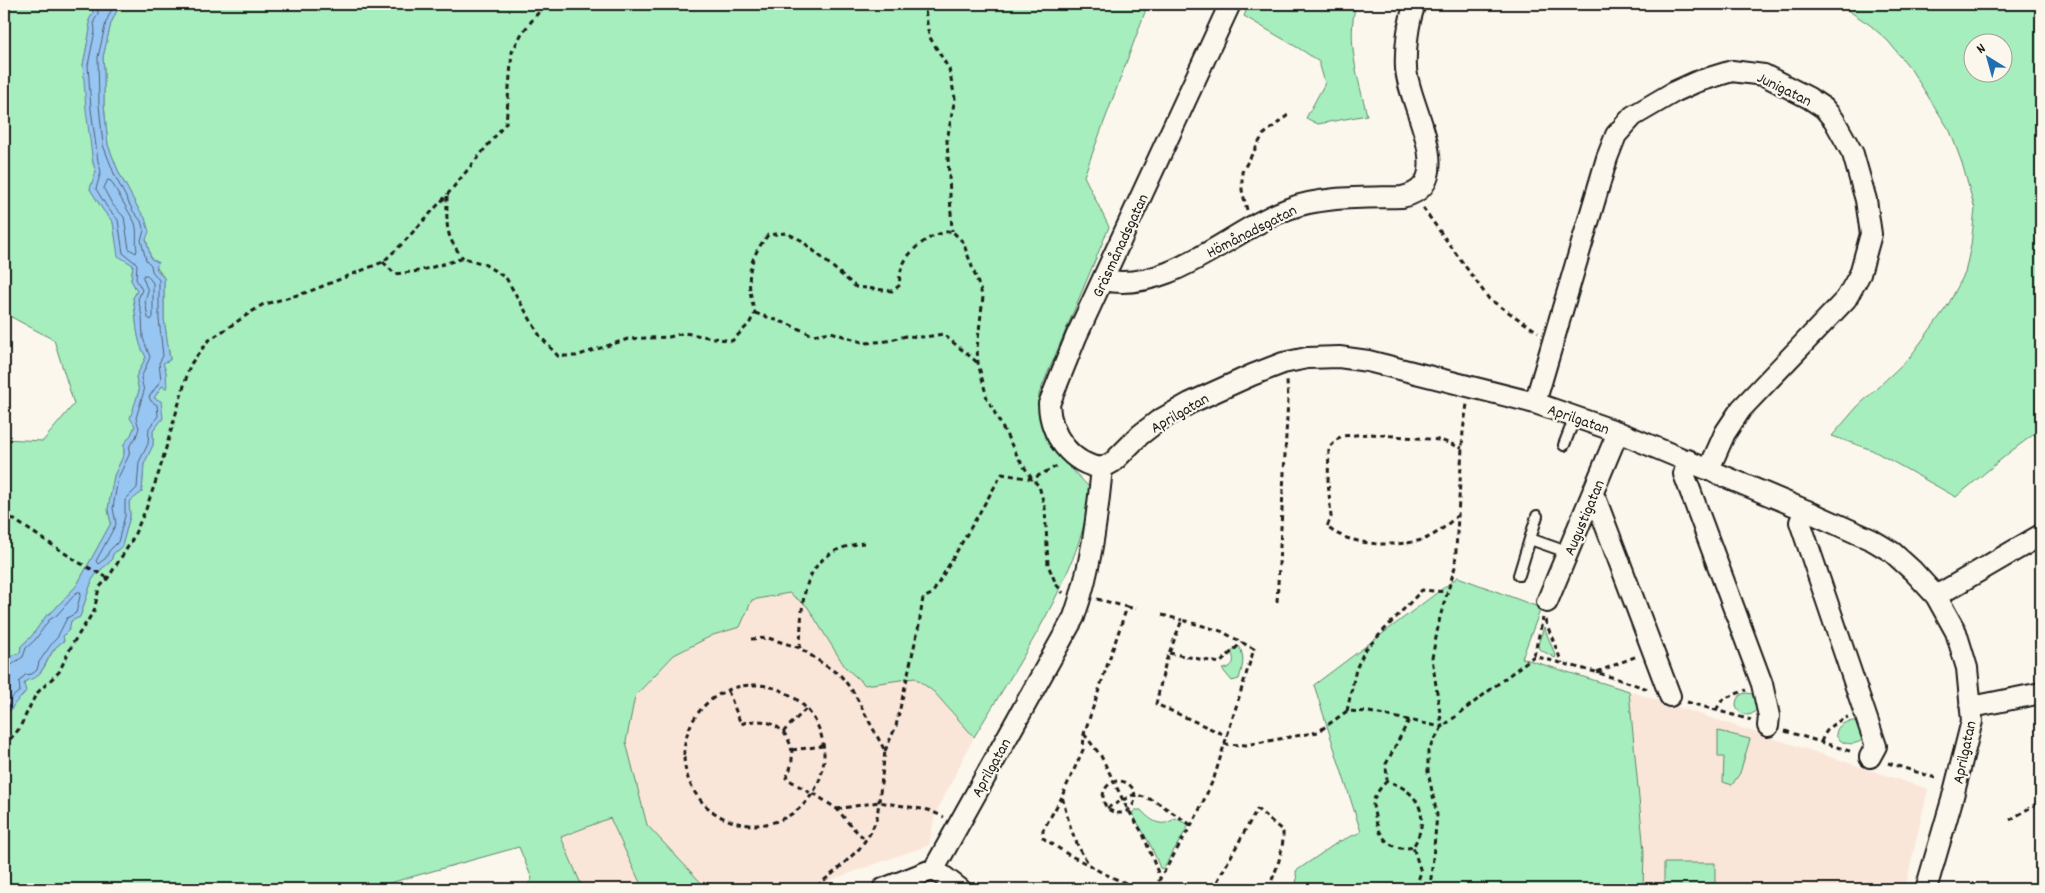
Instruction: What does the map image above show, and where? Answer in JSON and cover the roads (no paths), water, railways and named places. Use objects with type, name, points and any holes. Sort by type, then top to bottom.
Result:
[{"type":"street","name":"Gräsmånadsgatan","points":[[1102,468],[1082,463],[1060,442],[1049,415],[1049,404],[1076,337],[1230,4]]},
{"type":"street","name":"Hömånadsgatan","points":[[1103,280],[1117,283],[1139,282],[1168,273],[1288,209],[1314,201],[1402,197],[1415,194],[1423,185],[1428,173],[1430,158],[1409,86],[1406,69],[1410,17],[1415,4]]},
{"type":"street","name":"Junigatan","points":[[1535,403],[1607,158],[1616,135],[1633,116],[1696,82],[1732,71],[1764,75],[1809,98],[1824,108],[1834,120],[1853,154],[1869,216],[1871,234],[1868,252],[1860,274],[1846,298],[1741,409],[1725,433],[1709,470]]},
{"type":"street","name":"Aprilgatan","points":[[934,869],[1074,617],[1080,600],[1093,543],[1102,468],[1113,462],[1140,435],[1169,415],[1252,374],[1285,362],[1325,356],[1368,361],[1535,403],[1618,432],[1688,460],[1859,534],[1892,552],[1936,596],[1956,632],[1964,653],[1972,706],[1972,721],[1956,785],[1926,889]]},
{"type":"street","name":"Augustigatan","points":[[1545,610],[1567,552],[1618,432]]},
{"type":"street","points":[[1688,460],[1684,474],[1762,684],[1769,716],[1768,726]]},
{"type":"street","points":[[1591,499],[1596,500],[1651,650],[1670,696]]},
{"type":"street","points":[[1805,510],[1800,522],[1876,746],[1870,757]]},
{"type":"street","points":[[1936,596],[2041,535]]},
{"type":"street","points":[[1972,706],[2041,693]]},
{"type":"street","points":[[884,889],[934,869],[960,889]]},
{"type":"lane","points":[[1564,445],[1575,417]]},
{"type":"lane","points":[[1518,575],[1537,516]]},
{"type":"lane","points":[[1530,539],[1567,552]]},
{"type":"water","points":[[92,4],[120,4],[111,23],[103,57],[104,105],[108,145],[119,173],[145,218],[149,232],[146,239],[151,259],[158,262],[156,269],[164,278],[164,319],[170,360],[163,363],[166,372],[167,388],[162,386],[154,398],[161,401],[163,418],[153,431],[153,445],[144,464],[142,492],[129,502],[130,516],[122,546],[113,554],[111,561],[92,580],[80,617],[71,621],[69,630],[63,636],[64,641],[53,651],[39,674],[27,680],[24,684],[26,691],[11,710],[4,713],[4,665],[13,655],[20,653],[21,646],[31,637],[46,616],[77,585],[111,523],[108,509],[114,476],[124,454],[124,444],[135,426],[130,418],[139,391],[136,377],[146,357],[142,350],[137,329],[133,298],[137,291],[131,280],[133,265],[118,256],[113,222],[90,189],[96,171],[93,163],[86,110],[83,65],[90,30],[89,20],[93,13]]}]
